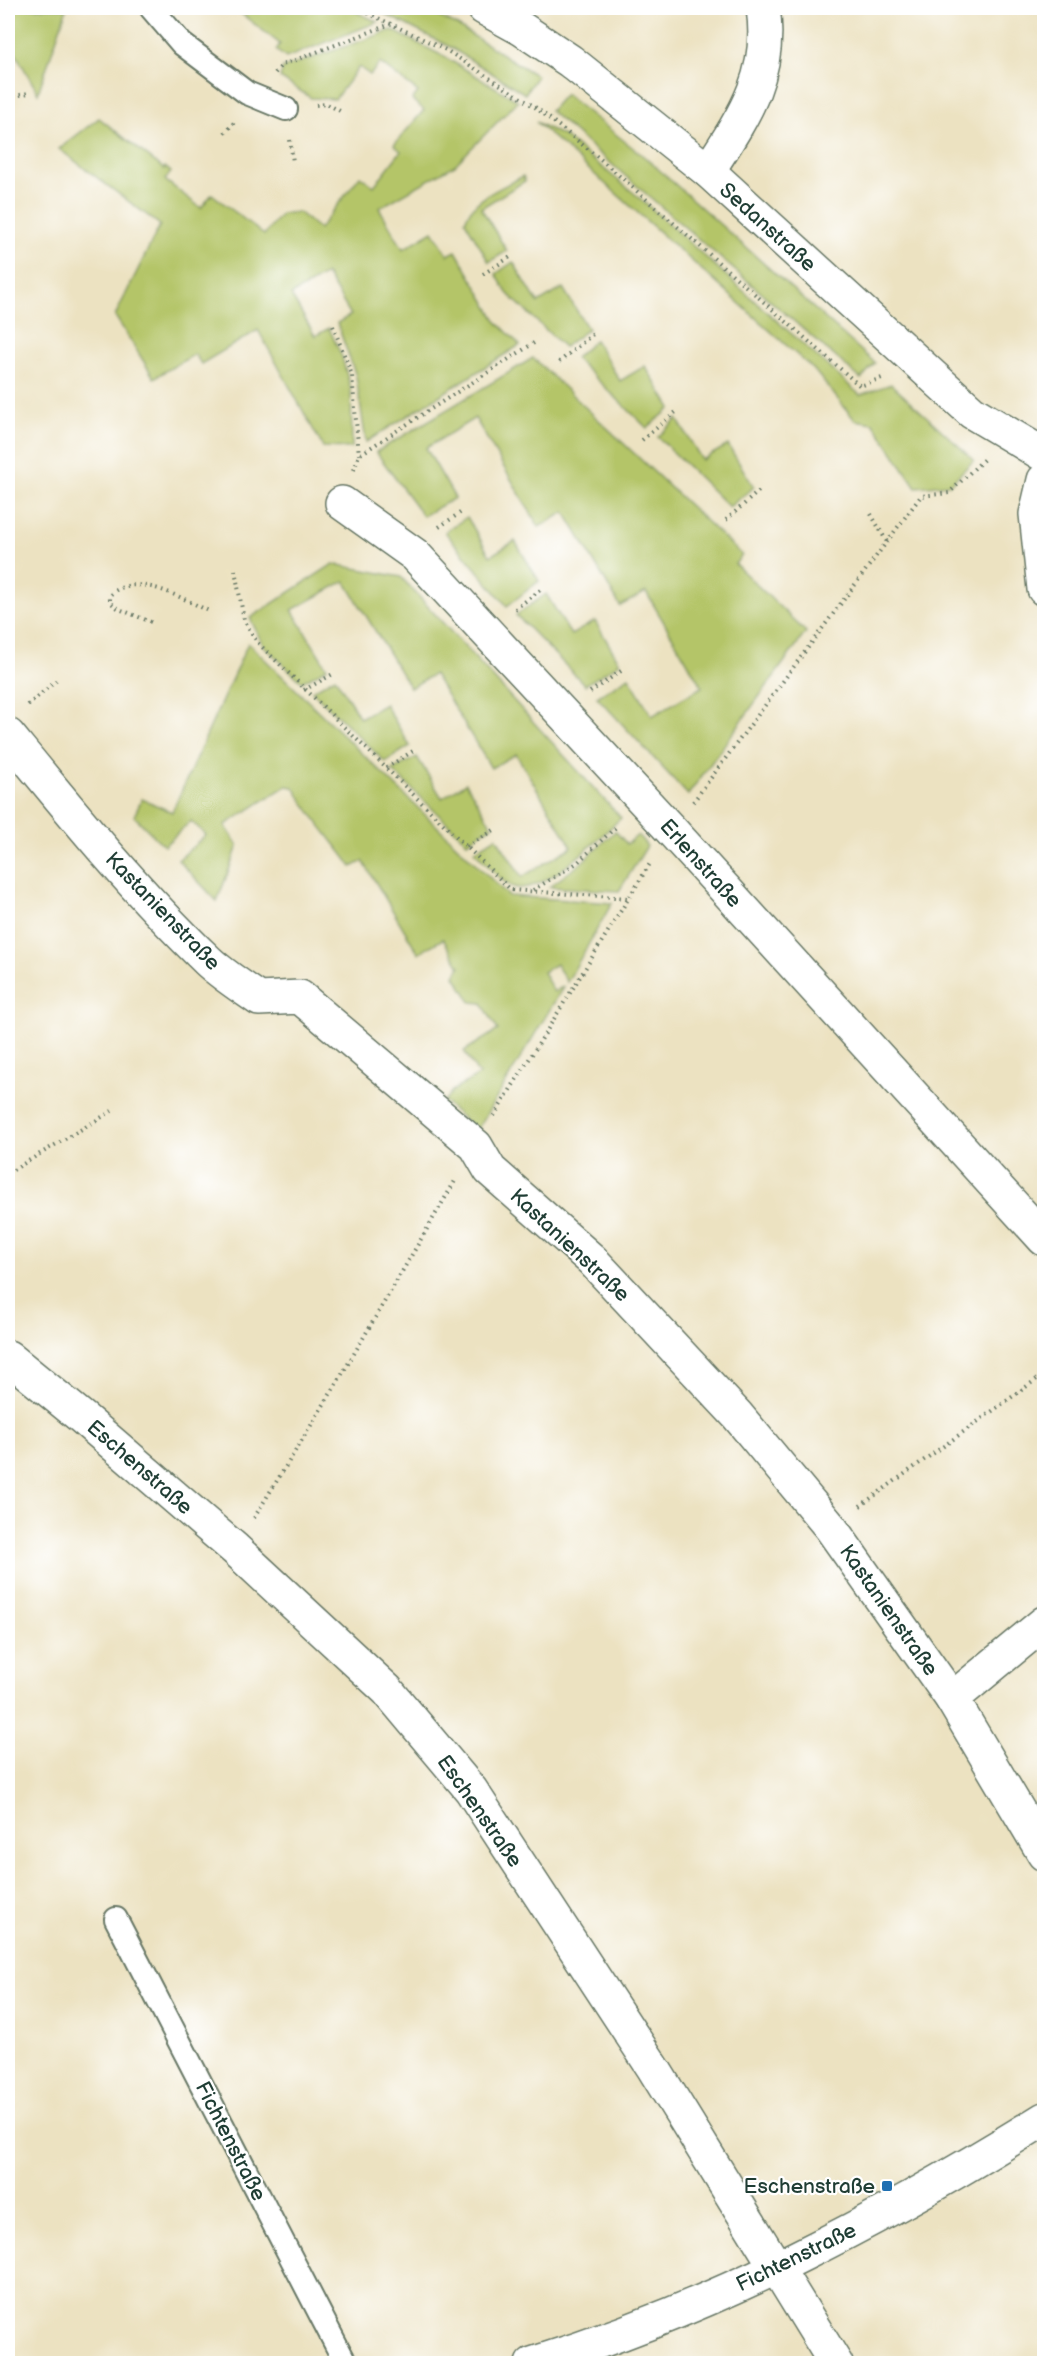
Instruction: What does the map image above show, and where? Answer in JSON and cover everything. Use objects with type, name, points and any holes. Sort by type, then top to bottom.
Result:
[{"type":"street","name":"Sedanstraße","points":[[484,8],[522,28],[570,61],[708,171],[972,412],[1044,455]]},
{"type":"street","points":[[708,171],[745,115],[757,89],[767,34],[764,8]]},
{"type":"street","points":[[1044,480],[1036,514],[1044,590]]},
{"type":"street","name":"Erlenstraße","points":[[342,503],[415,555],[644,801],[1044,1239]]},
{"type":"street","name":"Kastanienstraße","points":[[16,722],[50,789],[117,866],[209,962],[259,999],[300,997],[476,1146],[490,1170],[592,1260],[737,1415],[831,1528],[952,1699],[1044,1854]]},
{"type":"street","name":"Eschenstraße","points":[[8,1357],[235,1549],[387,1690],[471,1790],[654,2069],[836,2364]]},
{"type":"street","points":[[952,1699],[1044,1623]]},
{"type":"street","name":"Fichtenstraße","points":[[532,2364],[607,2341],[777,2266],[899,2206],[1044,2119]]},
{"type":"lane","points":[[151,8],[182,44],[247,93],[286,109]]},
{"type":"lane","name":"Fichtenstraße","points":[[116,1919],[346,2364]]},
{"type":"path","points":[[357,8],[446,50],[535,107],[599,158],[860,386],[920,365]]},
{"type":"path","points":[[282,64],[392,24]]},
{"type":"path","points":[[8,98],[28,93]]},
{"type":"path","points":[[483,274],[512,255]]},
{"type":"path","points":[[333,326],[352,375],[359,455],[342,503]]},
{"type":"path","points":[[559,362],[593,334]]},
{"type":"path","points":[[359,455],[537,341]]},
{"type":"path","points":[[642,440],[676,412]]},
{"type":"path","points":[[695,800],[921,496],[949,493],[976,466]]},
{"type":"path","points":[[726,520],[759,492]]},
{"type":"path","points":[[871,514],[887,542]]},
{"type":"path","points":[[235,570],[244,620],[257,642],[511,890],[628,898]]},
{"type":"path","points":[[151,622],[119,609],[110,602],[110,595],[116,589],[149,585],[209,611]]},
{"type":"path","points":[[304,690],[333,674]]},
{"type":"path","points":[[16,722],[57,680]]},
{"type":"path","points":[[386,768],[413,751]]},
{"type":"path","points":[[531,891],[577,862],[644,801]]},
{"type":"path","points":[[467,847],[494,830]]},
{"type":"path","points":[[8,1173],[112,1111]]},
{"type":"path","points":[[831,1528],[1044,1374]]},
{"type":"green space","points":[[8,8],[67,8],[38,93],[8,40]]},
{"type":"green space","points":[[234,8],[348,8],[378,22],[286,58],[276,50],[280,44]]},
{"type":"green space","points":[[373,8],[422,8],[456,25],[537,76],[525,94],[450,47]]},
{"type":"green space","points":[[392,30],[443,56],[518,101],[455,165],[379,208],[403,249],[433,231],[448,255],[456,251],[497,322],[520,345],[366,442],[356,376],[337,323],[351,315],[326,274],[291,295],[315,336],[329,328],[342,357],[351,390],[352,448],[323,447],[258,330],[201,364],[195,354],[154,378],[115,316],[160,225],[59,149],[99,118],[164,169],[165,167],[171,172],[165,180],[201,208],[212,194],[264,235],[281,214],[298,212],[319,229],[360,176],[374,186],[401,151],[394,145],[424,110],[412,100],[418,92],[380,63],[370,75],[359,67],[335,99],[311,98],[280,78],[283,68]]},
{"type":"green space","points":[[565,94],[647,159],[875,363],[861,379],[550,111]]},
{"type":"green space","points":[[536,122],[565,137],[635,194],[860,395],[891,384],[974,460],[950,484],[916,487],[873,423],[855,420],[814,370]]},
{"type":"green space","points":[[523,176],[525,181],[481,208],[507,251],[489,262],[465,221],[474,206],[481,200]]},
{"type":"green space","points":[[513,262],[538,303],[563,288],[588,329],[564,347],[507,293],[496,274]]},
{"type":"green space","points":[[595,340],[620,381],[645,366],[671,408],[647,428],[575,358]]},
{"type":"green space","points":[[533,358],[742,555],[735,564],[806,632],[688,795],[597,697],[629,677],[652,716],[702,687],[646,592],[620,606],[565,512],[539,527],[475,418],[426,448],[455,498],[423,516],[376,452]]},
{"type":"green space","points":[[677,419],[702,460],[728,445],[754,487],[729,507],[658,437]]},
{"type":"green space","points":[[467,517],[490,556],[515,541],[539,581],[507,606],[445,532]]},
{"type":"green space","points":[[333,564],[401,577],[621,818],[569,864],[538,884],[523,888],[511,886],[502,880],[474,851],[496,837],[522,877],[572,847],[516,754],[491,768],[434,674],[410,688],[345,581],[292,610],[327,668],[302,682],[263,645],[250,618]]},
{"type":"green space","points":[[546,594],[571,635],[595,621],[620,663],[585,685],[516,615]]},
{"type":"green space","points":[[248,643],[509,896],[612,903],[567,982],[556,964],[543,972],[554,992],[564,986],[477,1130],[444,1102],[452,1091],[479,1075],[464,1051],[498,1030],[482,1003],[471,1002],[455,976],[460,966],[443,939],[418,953],[363,861],[352,867],[314,818],[294,787],[286,786],[225,825],[238,846],[217,901],[178,860],[206,835],[191,821],[164,846],[134,816],[142,799],[172,812]]},
{"type":"green space","points":[[335,677],[360,718],[385,704],[410,746],[385,762],[312,691]]},
{"type":"green space","points":[[417,757],[442,798],[466,783],[492,826],[467,842],[392,770]]},
{"type":"green space","points":[[615,831],[627,844],[638,835],[647,846],[619,891],[549,887],[581,863]]},
{"type":"place","name":"Eschenstraße","points":[[887,2186]]}]
